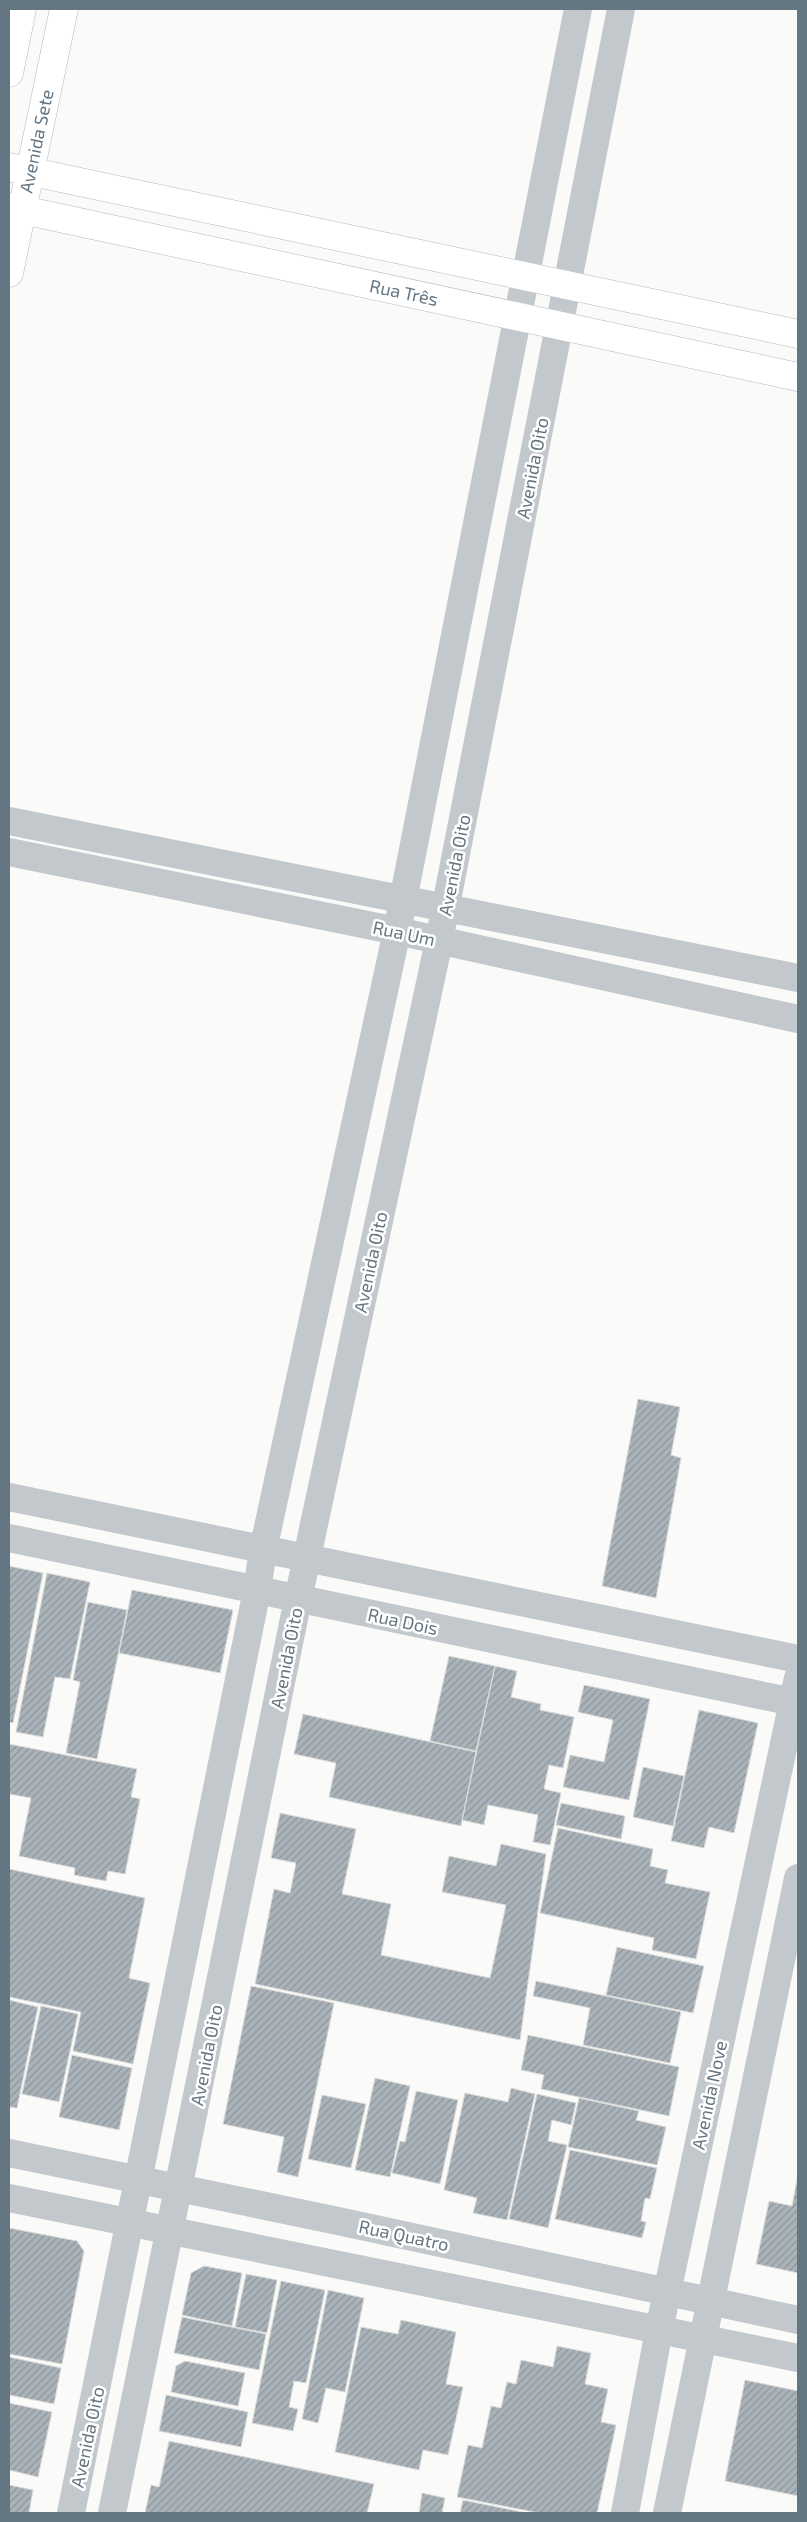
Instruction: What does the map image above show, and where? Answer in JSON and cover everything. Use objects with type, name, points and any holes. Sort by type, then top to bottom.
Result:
[{"type":"main road","points":[[9,73],[22,9]]},
{"type":"main road","name":"Avenida Sete","points":[[9,273],[19,170],[64,9]]},
{"type":"main road","points":[[19,170],[798,334]]},
{"type":"main road","name":"Rua Três","points":[[15,208],[798,377]]},
{"type":"street","name":"Avenida Oito","points":[[71,2513],[131,2224],[138,2180],[257,1590],[263,1550],[397,931],[518,316],[524,276],[578,9]]},
{"type":"street","name":"Avenida Oito","points":[[112,2513],[298,1599],[446,908],[621,9]]},
{"type":"street","name":"Rua Um","points":[[9,822],[798,978]]},
{"type":"street","name":"Rua Um","points":[[9,852],[397,931],[798,1019]]},
{"type":"street","points":[[9,1497],[798,1659]]},
{"type":"street","name":"Rua Dois","points":[[9,1538],[298,1599],[797,1694]]},
{"type":"street","name":"Avenida Nove","points":[[625,2513],[659,2330],[797,1694]]},
{"type":"street","points":[[667,2513],[798,1878]]},
{"type":"street","name":"Rua Quatro","points":[[9,2154],[179,2188],[798,2320]]},
{"type":"street","points":[[9,2198],[798,2358]]},
{"type":"building","points":[[638,1399],[680,1407],[671,1455],[681,1458],[656,1598],[602,1586]]},
{"type":"building","points":[[9,1566],[43,1573],[13,1723],[9,1722]]},
{"type":"building","points":[[47,1573],[90,1582],[70,1679],[55,1677],[43,1737],[16,1732]]},
{"type":"building","points":[[132,1590],[233,1610],[220,1673],[119,1653]]},
{"type":"building","points":[[88,1602],[127,1610],[97,1759],[66,1753],[80,1682],[73,1680]]},
{"type":"building","points":[[449,1656],[495,1666],[476,1751],[430,1741]]},
{"type":"building","points":[[495,1666],[517,1671],[511,1697],[541,1704],[540,1710],[574,1717],[563,1768],[549,1765],[544,1789],[561,1793],[550,1845],[533,1842],[538,1815],[488,1805],[484,1825],[462,1820]]},
{"type":"building","points":[[584,1685],[650,1699],[629,1800],[563,1787],[570,1755],[604,1762],[613,1720],[578,1712]]},
{"type":"building","points":[[699,1710],[758,1723],[734,1833],[709,1827],[704,1848],[671,1841]]},
{"type":"building","points":[[303,1714],[476,1752],[461,1826],[329,1797],[336,1763],[294,1754]]},
{"type":"building","points":[[9,1744],[137,1769],[131,1797],[140,1799],[125,1874],[108,1871],[106,1881],[74,1875],[75,1868],[19,1856],[31,1798],[9,1794]]},
{"type":"building","points":[[643,1767],[684,1776],[673,1826],[633,1817]]},
{"type":"building","points":[[561,1803],[625,1816],[621,1839],[556,1825]]},
{"type":"building","points":[[280,1813],[356,1829],[342,1894],[391,1904],[381,1955],[490,1978],[506,1905],[442,1892],[449,1856],[496,1866],[501,1844],[546,1854],[520,2040],[255,1984],[274,1889],[290,1893],[296,1863],[271,1858]]},
{"type":"building","points":[[558,1828],[653,1849],[650,1866],[668,1870],[665,1883],[710,1892],[696,1959],[652,1950],[654,1938],[540,1913]]},
{"type":"building","points":[[9,1869],[145,1898],[129,1978],[150,1983],[133,2064],[73,2051],[81,2012],[9,1997]]},
{"type":"building","points":[[617,1947],[704,1966],[693,2013],[606,1995]]},
{"type":"building","points":[[536,1981],[681,2012],[670,2063],[583,2045],[590,2008],[533,1996]]},
{"type":"building","points":[[251,1986],[334,2003],[298,2177],[277,2172],[284,2137],[223,2124]]},
{"type":"building","points":[[9,2000],[38,2007],[17,2108],[9,2107]]},
{"type":"building","points":[[41,2006],[78,2014],[59,2102],[22,2094]]},
{"type":"building","points":[[528,2035],[679,2067],[669,2116],[541,2089],[544,2075],[521,2070]]},
{"type":"building","points":[[72,2055],[132,2068],[119,2130],[59,2117]]},
{"type":"building","points":[[375,2078],[410,2086],[390,2177],[355,2170]]},
{"type":"building","points":[[511,2088],[535,2094],[507,2220],[473,2213],[477,2198],[444,2190],[465,2093],[508,2102]]},
{"type":"building","points":[[416,2091],[458,2100],[440,2184],[392,2173],[400,2141],[405,2142]]},
{"type":"building","points":[[537,2094],[576,2103],[571,2125],[552,2120],[548,2141],[567,2145],[548,2228],[509,2219]]},
{"type":"building","points":[[322,2095],[366,2104],[351,2168],[308,2159]]},
{"type":"building","points":[[579,2098],[639,2111],[636,2120],[666,2127],[657,2165],[568,2147]]},
{"type":"building","points":[[570,2150],[657,2168],[650,2199],[645,2198],[641,2221],[646,2222],[642,2238],[555,2219]]},
{"type":"building","points":[[798,2174],[798,2273],[756,2264],[769,2201],[792,2206]]},
{"type":"building","points":[[9,2228],[77,2241],[84,2251],[62,2364],[9,2354]]},
{"type":"building","points":[[204,2266],[242,2273],[232,2326],[182,2315],[191,2273]]},
{"type":"building","points":[[246,2274],[277,2280],[267,2333],[235,2327]]},
{"type":"building","points":[[281,2281],[325,2290],[306,2383],[294,2381],[289,2407],[298,2409],[293,2431],[252,2423]]},
{"type":"building","points":[[328,2290],[364,2298],[345,2392],[326,2388],[318,2423],[302,2419]]},
{"type":"building","points":[[182,2317],[266,2334],[259,2370],[174,2353]]},
{"type":"building","points":[[401,2320],[456,2332],[446,2384],[463,2387],[448,2455],[423,2450],[419,2470],[335,2452],[361,2327],[398,2334]]},
{"type":"building","points":[[557,2346],[591,2353],[585,2384],[608,2389],[601,2422],[616,2425],[597,2513],[539,2513],[457,2497],[468,2445],[482,2448],[491,2406],[501,2408],[507,2382],[516,2384],[521,2360],[553,2367]]},
{"type":"building","points":[[9,2357],[61,2368],[54,2404],[9,2395]]},
{"type":"building","points":[[185,2361],[245,2373],[238,2406],[171,2392],[176,2366]]},
{"type":"building","points":[[745,2380],[798,2391],[798,2496],[725,2481]]},
{"type":"building","points":[[166,2395],[248,2412],[241,2447],[159,2431]]},
{"type":"building","points":[[9,2403],[52,2412],[38,2477],[9,2470]]},
{"type":"building","points":[[169,2441],[374,2484],[367,2513],[145,2513],[151,2485],[159,2487]]},
{"type":"building","points":[[9,2485],[33,2490],[29,2513],[9,2513]]},
{"type":"building","points":[[422,2493],[445,2498],[442,2513],[419,2513]]},
{"type":"building","points":[[463,2500],[527,2513],[460,2513]]}]
